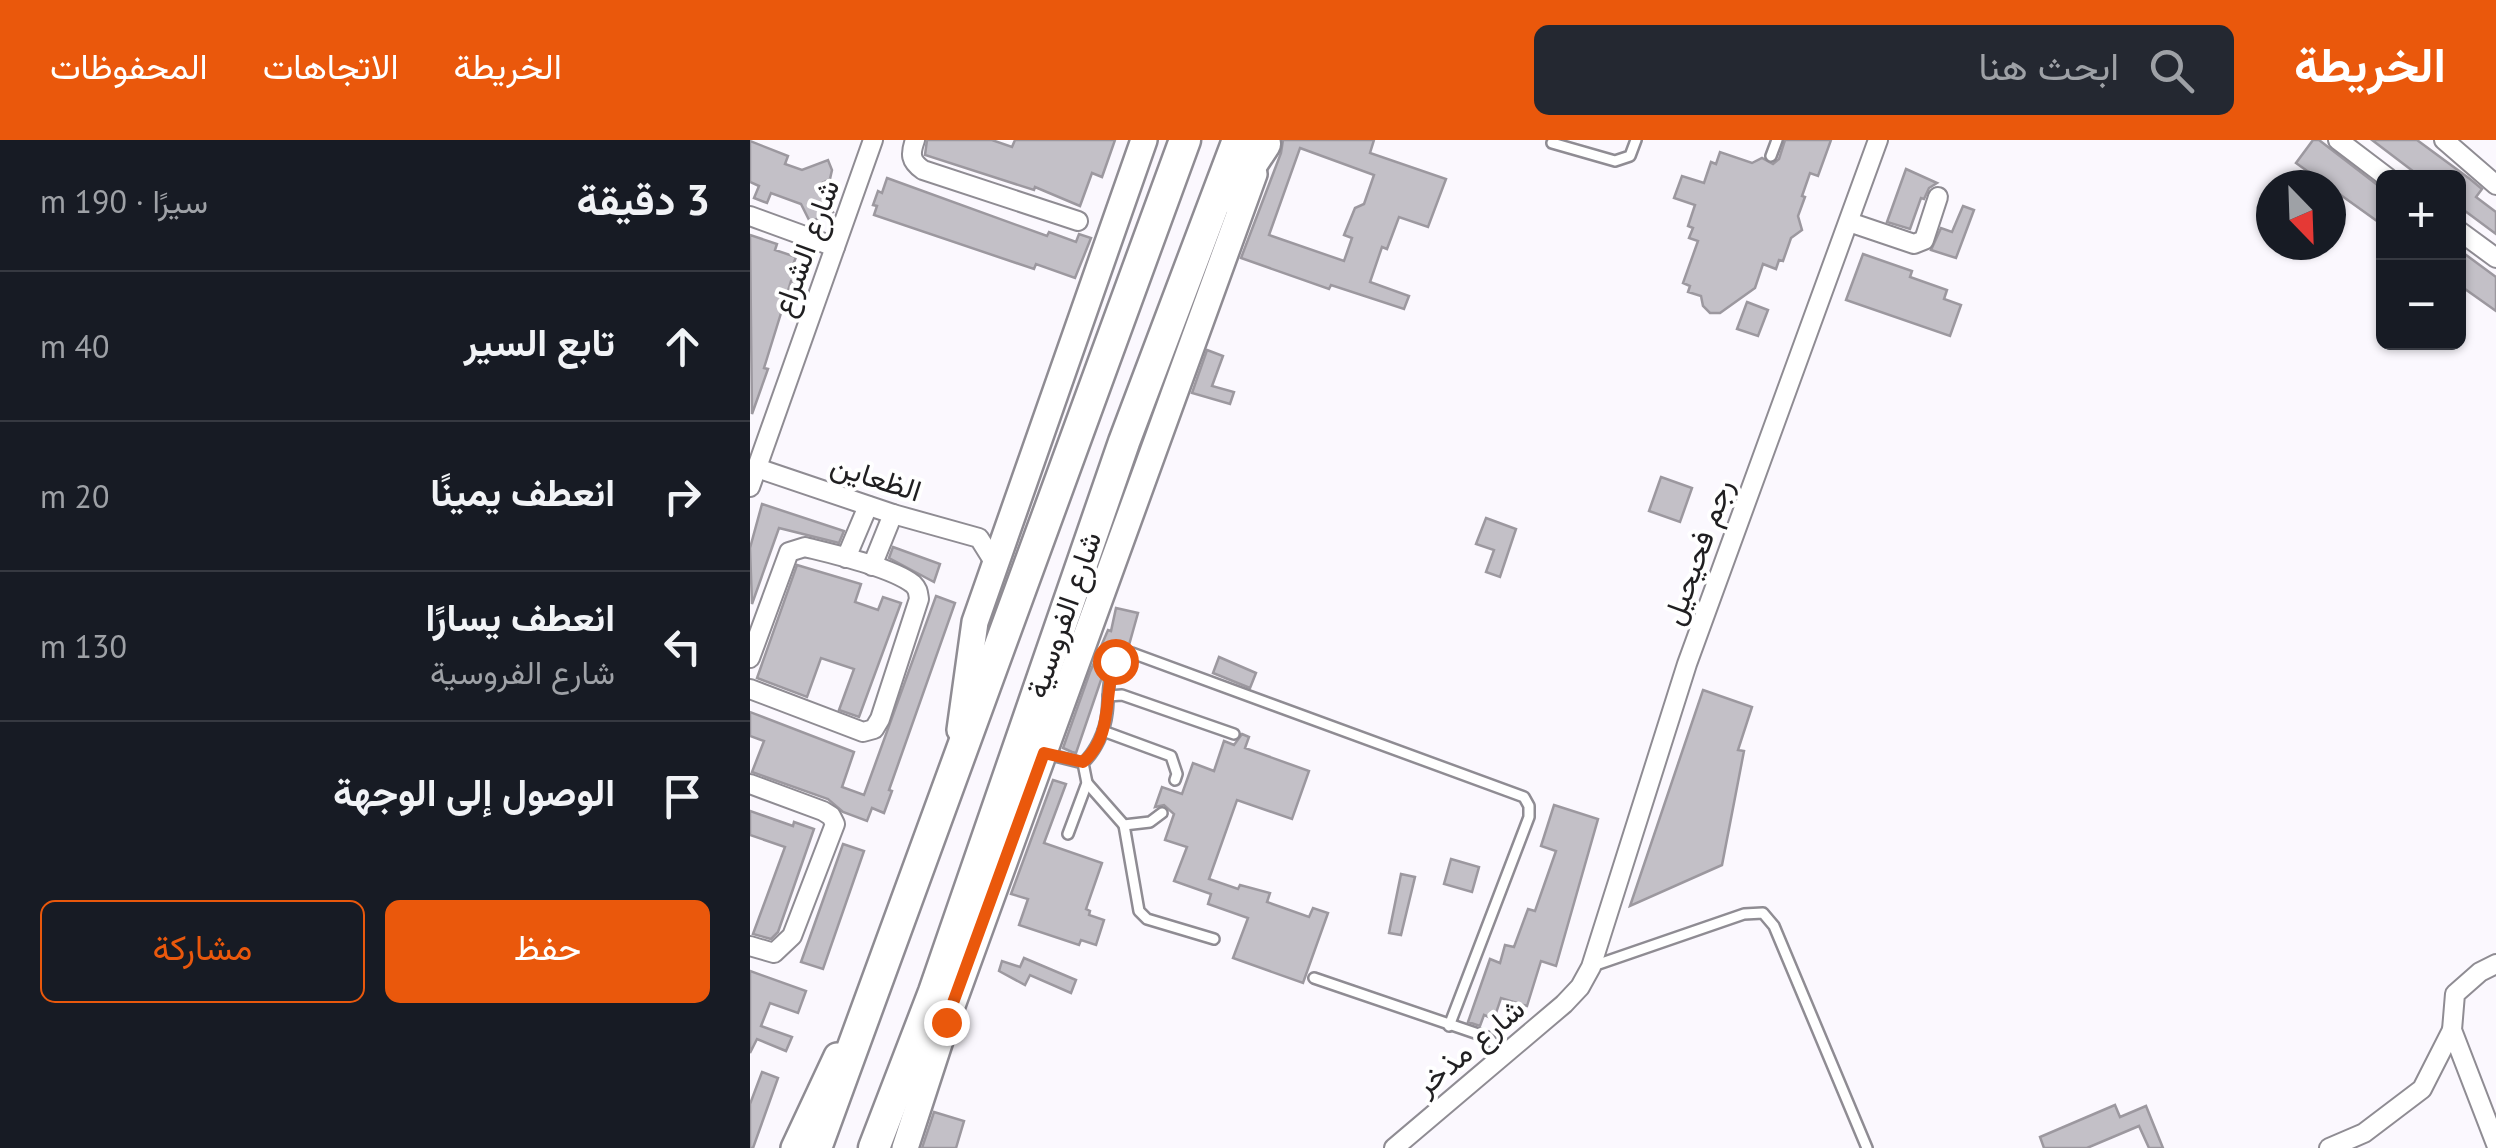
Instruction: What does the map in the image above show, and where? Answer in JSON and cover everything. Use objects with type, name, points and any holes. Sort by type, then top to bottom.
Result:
[{"type":"highway","name":"شارع الفروسية","points":[[816,1148],[1184,140]]},
{"type":"highway","name":"شارع الفروسية","points":[[874,1148],[934,992],[1124,442],[1256,141]]},
{"type":"highway","points":[[883,1148],[894,1098]]},
{"type":"main road","name":"شارع الفروسية","points":[[954,775],[975,622],[1144,140]]},
{"type":"main road","name":"شارع الفروسية","points":[[905,1148],[1256,141]]},
{"type":"main road","name":"شارع الفروسية","points":[[794,1148],[872,990]]},
{"type":"street","name":"شارع الشراع","points":[[750,487],[873,140]]},
{"type":"street","points":[[915,140],[910,153],[914,164],[923,170],[1078,221]]},
{"type":"street","name":"رجم فحيحيل","points":[[1580,986],[1591,967],[1687,664],[1878,140]]},
{"type":"street","points":[[2338,140],[2377,170]]},
{"type":"street","points":[[2444,140],[2496,185]]},
{"type":"street","points":[[1848,222],[1914,244],[1924,240],[1938,196]]},
{"type":"street","points":[[750,216],[835,247]]},
{"type":"street","points":[[2466,236],[2496,258]]},
{"type":"street","name":"الظعاين","points":[[757,468],[979,538]]},
{"type":"street","points":[[846,558],[868,506]]},
{"type":"street","points":[[872,566],[893,514]]},
{"type":"street","points":[[994,562],[979,538],[1010,521]]},
{"type":"street","points":[[750,658],[789,552],[805,547],[872,566],[913,584],[919,598],[874,728],[863,732],[750,690]]},
{"type":"street","points":[[750,784],[823,811],[836,824],[786,946],[774,952],[750,946]]},
{"type":"street","points":[[2329,1148],[2364,1133],[2422,1090],[2452,1030],[2456,994],[2480,972],[2496,964]]},
{"type":"street","name":"شارع مذخر","points":[[1394,1148],[1580,986]]},
{"type":"street","points":[[2452,1030],[2496,1144]]},
{"type":"lane","points":[[1552,141],[1616,161],[1630,156],[1636,140]]},
{"type":"lane","points":[[1771,156],[1777,140]]},
{"type":"lane","points":[[1083,762],[1092,755],[1103,731],[1115,661],[1132,652],[1524,797],[1529,817],[1450,1026]]},
{"type":"lane","points":[[1108,696],[1122,695],[1234,734]]},
{"type":"lane","points":[[1103,731],[1171,756],[1175,780]]},
{"type":"lane","points":[[1044,753],[1083,762]]},
{"type":"lane","points":[[1068,834],[1086,783],[1083,762]]},
{"type":"lane","points":[[1086,783],[1124,825],[1139,911],[1147,918],[1214,940]]},
{"type":"lane","points":[[1124,825],[1150,822],[1162,813]]},
{"type":"lane","points":[[1591,967],[1744,914],[1763,913],[1774,926],[1867,1148]]},
{"type":"lane","points":[[1314,978],[1486,1037],[1506,1054]]},
{"type":"building","points":[[927,140],[992,140],[1012,147],[1015,140],[1115,140],[1102,177],[1092,173],[1080,206],[1035,187],[1034,190],[925,155]]},
{"type":"building","points":[[1283,140],[1374,140],[1370,153],[1446,179],[1428,227],[1399,217],[1387,249],[1382,247],[1370,282],[1409,296],[1404,309],[1331,285],[1329,289],[1241,258]],"holes":[[[1300,148],[1374,175],[1364,204],[1355,208],[1344,235],[1352,238],[1344,261],[1269,235]]]},
{"type":"building","points":[[1785,140],[1831,140],[1818,176],[1810,173],[1802,196],[1805,197],[1798,216],[1802,230],[1791,238],[1776,269],[1763,264],[1755,288],[1720,313],[1710,313],[1701,296],[1688,292],[1690,286],[1683,283],[1698,241],[1689,238],[1693,228],[1688,226],[1695,205],[1674,198],[1682,176],[1704,183],[1711,162],[1716,164],[1720,152],[1752,163],[1762,158],[1773,164],[1779,159]]},
{"type":"building","points":[[2313,140],[2319,140],[2376,184],[2376,220],[2346,199],[2346,170],[2306,170],[2296,163]]},
{"type":"building","points":[[2372,140],[2417,140],[2458,170],[2411,170]]},
{"type":"building","points":[[750,141],[788,156],[785,164],[802,170],[828,160],[830,179],[820,184],[833,212],[810,222],[801,204],[771,193],[767,203],[754,198],[759,186],[750,182]]},
{"type":"building","points":[[1906,169],[1937,183],[1921,198],[1910,229],[1887,222]]},
{"type":"building","points":[[2466,176],[2482,189],[2476,197],[2496,212],[2496,234],[2466,212]]},
{"type":"building","points":[[887,178],[1047,236],[1049,232],[1076,242],[1079,234],[1091,238],[1075,278],[1036,264],[1034,269],[874,215],[877,206],[873,205]]},
{"type":"building","points":[[1963,206],[1974,210],[1956,258],[1931,250],[1941,228],[1952,232]]},
{"type":"building","points":[[750,235],[777,244],[775,250],[796,257],[793,265],[801,266],[804,273],[800,284],[791,281],[752,414]]},
{"type":"building","points":[[1863,254],[1912,271],[1910,277],[1947,290],[1944,299],[1961,305],[1950,336],[1846,300]]},
{"type":"building","points":[[2466,255],[2496,277],[2496,311],[2466,290]]},
{"type":"building","points":[[1747,302],[1768,310],[1758,336],[1737,329]]},
{"type":"building","points":[[1207,350],[1223,356],[1212,386],[1234,392],[1230,404],[1192,393]]},
{"type":"building","points":[[1661,477],[1692,488],[1680,522],[1649,511]]},
{"type":"building","points":[[762,504],[844,531],[839,543],[779,528],[752,604],[750,548]]},
{"type":"building","points":[[1486,518],[1516,529],[1500,577],[1486,572],[1494,550],[1476,544]]},
{"type":"building","points":[[893,547],[940,564],[934,582],[889,558]]},
{"type":"building","points":[[797,565],[861,584],[855,602],[878,610],[883,597],[901,603],[859,717],[839,710],[854,669],[821,658],[807,697],[757,678]]},
{"type":"building","points":[[936,596],[955,603],[884,813],[872,808],[867,821],[843,812],[828,799],[752,772],[764,741],[750,736],[750,712],[854,752],[842,787],[864,795]]},
{"type":"building","points":[[1116,608],[1138,613],[1129,645],[1114,642],[1076,753],[1072,752],[1063,748],[1090,672],[1108,630],[1111,631]]},
{"type":"building","points":[[1219,657],[1256,673],[1250,688],[1213,673]]},
{"type":"building","points":[[1703,690],[1752,707],[1738,750],[1744,751],[1722,865],[1630,906]]},
{"type":"building","points":[[1242,734],[1249,737],[1245,748],[1309,771],[1292,819],[1237,800],[1209,879],[1238,889],[1240,885],[1270,893],[1267,902],[1309,917],[1313,908],[1328,913],[1303,983],[1233,958],[1248,918],[1208,904],[1211,894],[1174,881],[1187,847],[1165,840],[1174,814],[1164,805],[1155,807],[1162,787],[1182,794],[1193,763],[1214,771],[1224,741],[1234,745]]},
{"type":"building","points":[[1053,780],[1066,784],[1044,843],[1102,863],[1086,909],[1089,915],[1104,920],[1096,945],[1081,940],[1079,945],[1019,925],[1028,899],[1011,894]]},
{"type":"building","points":[[1554,805],[1598,819],[1556,966],[1541,961],[1527,1006],[1501,998],[1494,1019],[1484,1015],[1480,1026],[1468,1022],[1490,959],[1500,963],[1505,945],[1514,947],[1528,909],[1535,911],[1556,851],[1541,846]]},
{"type":"building","points":[[750,811],[814,829],[778,932],[771,939],[753,934],[785,847],[750,835]]},
{"type":"building","points":[[843,844],[864,851],[823,969],[801,962]]},
{"type":"building","points":[[1451,859],[1479,867],[1472,892],[1444,884]]},
{"type":"building","points":[[1401,874],[1415,877],[1401,935],[1389,933]]},
{"type":"building","points":[[1024,958],[1076,980],[1071,993],[1030,975],[1025,985],[999,971],[1002,961],[1020,967]]},
{"type":"building","points":[[750,971],[806,991],[798,1013],[770,1003],[761,1026],[792,1037],[786,1051],[757,1039],[750,1053]]},
{"type":"building","points":[[762,1072],[778,1078],[750,1148],[750,1104]]},
{"type":"building","points":[[2115,1105],[2120,1117],[2146,1106],[2163,1148],[2149,1148],[2139,1126],[2087,1148],[2044,1148],[2040,1137]]},
{"type":"building","points":[[934,1112],[964,1121],[956,1148],[922,1148]]},
{"type":"route","points":[[946,1022],[1044,753],[1083,762],[1092,755],[1108,715],[1115,661]]}]
